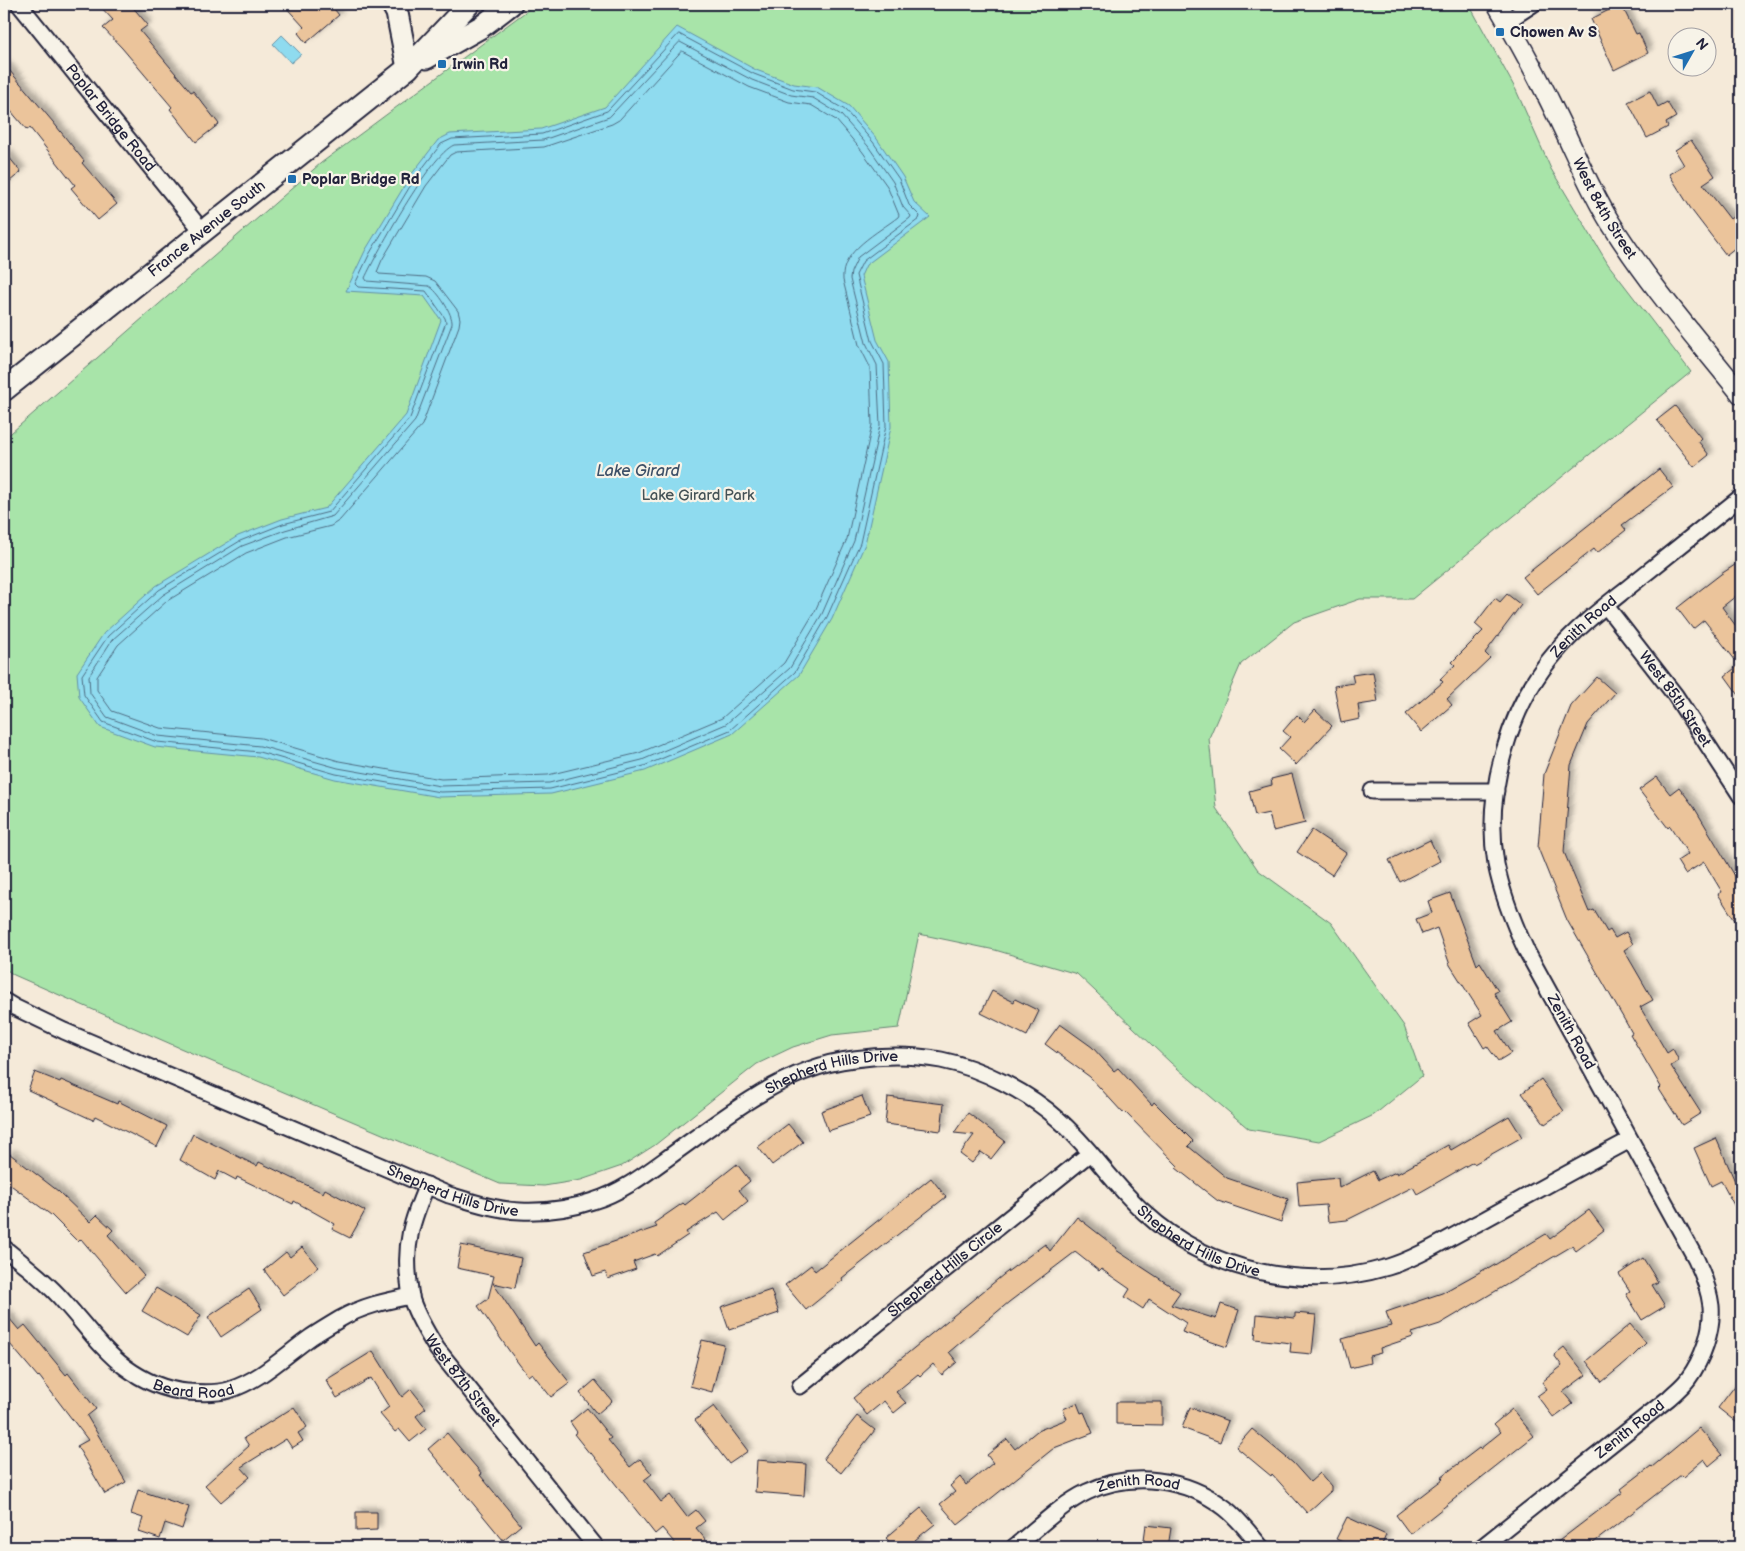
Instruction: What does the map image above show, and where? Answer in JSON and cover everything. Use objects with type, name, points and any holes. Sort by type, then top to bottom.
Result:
[{"type":"main road","points":[[392,4],[397,13],[408,68]]},
{"type":"main road","name":"France Avenue South","points":[[4,390],[408,68],[469,4]]},
{"type":"main road","name":"France Avenue South","points":[[408,68],[481,27],[511,4]]},
{"type":"street","name":"Poplar Bridge Road","points":[[19,4],[203,232]]},
{"type":"street","name":"West 84th Street","points":[[1497,4],[1521,44],[1556,113],[1580,167],[1610,221],[1642,270],[1741,394]]},
{"type":"street","points":[[1507,21],[1533,4]]},
{"type":"street","name":"Zenith Road","points":[[1482,1547],[1669,1398],[1688,1380],[1701,1358],[1709,1334],[1711,1308],[1706,1282],[1696,1258],[1526,950],[1508,908],[1496,864],[1493,818],[1498,774],[1510,730],[1529,690],[1555,652],[1587,621],[1741,497]]},
{"type":"street","name":"West 85th Street","points":[[1606,606],[1675,695],[1741,796]]},
{"type":"street","points":[[1372,791],[1496,791]]},
{"type":"street","name":"Shepherd Hills Drive","points":[[4,1000],[14,1007],[64,1031],[449,1195],[485,1206],[520,1211],[557,1209],[594,1201],[627,1187],[730,1113],[768,1089],[808,1070],[851,1059],[897,1056],[941,1060],[984,1073],[1024,1094],[1059,1120],[1145,1214],[1177,1238],[1217,1259],[1258,1272],[1302,1278],[1346,1276],[1390,1267],[1430,1249],[1630,1140]]},
{"type":"street","name":"Shepherd Hills Circle","points":[[800,1386],[1090,1153]]},
{"type":"street","name":"West 87th Street","points":[[427,1185],[415,1212],[408,1240],[408,1269],[411,1296],[422,1325],[437,1348],[596,1547]]},
{"type":"street","name":"Beard Road","points":[[4,1248],[64,1302],[124,1367],[147,1382],[173,1391],[200,1393],[227,1391],[252,1380],[276,1366],[310,1337],[342,1318],[375,1303],[411,1296]]},
{"type":"street","name":"Zenith Road","points":[[1014,1547],[1086,1492],[1113,1483],[1143,1479],[1172,1483],[1200,1492],[1225,1508],[1261,1547]]},
{"type":"green space","name":"Lake Girard Park","points":[[536,4],[1468,4],[1470,6],[1516,90],[1551,169],[1608,264],[1691,372],[1412,599],[1360,599],[1294,622],[1241,664],[1209,738],[1216,808],[1258,870],[1331,923],[1404,1026],[1422,1076],[1374,1115],[1319,1141],[1249,1129],[1171,1063],[1077,974],[995,950],[919,934],[899,1028],[832,1035],[793,1047],[757,1064],[655,1145],[622,1166],[581,1180],[544,1186],[500,1184],[180,1048],[14,975],[4,968],[4,439],[321,163]]},
{"type":"water","name":"Lake Girard","points":[[677,27],[756,70],[794,84],[817,87],[849,106],[877,139],[903,177],[914,202],[930,217],[866,265],[861,276],[877,340],[889,362],[891,427],[865,544],[832,619],[799,675],[732,734],[645,771],[551,794],[439,797],[335,779],[258,757],[155,747],[100,727],[79,697],[77,673],[104,633],[156,586],[238,536],[282,519],[326,508],[406,415],[441,320],[424,296],[346,291],[365,251],[411,175],[438,140],[450,134],[541,129],[605,107]]},
{"type":"water","points":[[282,35],[301,54],[291,63],[273,44]]},
{"type":"building","points":[[98,4],[130,4],[148,25],[140,31],[191,92],[193,91],[219,124],[196,142],[170,109],[172,107],[103,28],[113,20]]},
{"type":"building","points":[[283,4],[330,4],[339,15],[306,43],[298,33],[304,27]]},
{"type":"building","points":[[1621,4],[1636,34],[1639,33],[1648,53],[1614,70],[1591,19]]},
{"type":"building","points":[[4,64],[53,122],[84,161],[82,163],[117,204],[98,220],[71,188],[75,185],[30,128],[27,130],[4,103]]},
{"type":"building","points":[[1650,91],[1658,107],[1667,102],[1676,117],[1666,123],[1668,127],[1647,138],[1628,102]]},
{"type":"building","points":[[1691,140],[1715,176],[1703,184],[1730,219],[1741,211],[1741,243],[1726,255],[1693,212],[1669,174],[1684,165],[1675,150]]},
{"type":"building","points":[[4,151],[21,172],[4,186]]},
{"type":"building","points":[[1675,406],[1701,438],[1698,441],[1709,455],[1694,467],[1657,420]]},
{"type":"building","points":[[1659,469],[1673,487],[1622,525],[1626,530],[1597,553],[1594,549],[1537,594],[1523,577]]},
{"type":"building","points":[[1741,561],[1741,592],[1722,607],[1741,633],[1741,698],[1725,676],[1739,665],[1704,620],[1693,629],[1677,608]]},
{"type":"building","points":[[1507,594],[1521,605],[1485,653],[1490,658],[1447,699],[1452,705],[1421,732],[1406,714],[1443,682],[1440,679],[1455,665],[1452,662],[1483,631],[1475,624],[1495,598],[1500,602]]},
{"type":"building","points":[[1373,672],[1378,702],[1358,705],[1360,719],[1341,723],[1334,686],[1354,683],[1352,675]]},
{"type":"building","points":[[1597,677],[1615,693],[1588,724],[1571,765],[1564,852],[1589,912],[1594,910],[1607,932],[1610,930],[1615,938],[1626,932],[1633,944],[1624,950],[1653,1000],[1640,1007],[1667,1053],[1673,1049],[1679,1061],[1671,1066],[1701,1113],[1682,1125],[1659,1089],[1661,1087],[1630,1034],[1632,1033],[1567,920],[1538,848],[1544,774],[1571,706]]},
{"type":"building","points":[[1315,710],[1332,726],[1296,765],[1279,749],[1290,737],[1283,731],[1297,715],[1304,722]]},
{"type":"building","points":[[1292,774],[1305,823],[1273,831],[1269,813],[1255,816],[1249,791],[1272,785],[1271,779]]},
{"type":"building","points":[[1657,777],[1670,794],[1679,787],[1694,807],[1741,886],[1741,930],[1718,894],[1722,892],[1704,862],[1685,874],[1677,861],[1688,854],[1670,826],[1668,828],[1639,790]]},
{"type":"building","points":[[1312,830],[1346,853],[1332,875],[1297,852]]},
{"type":"building","points":[[1430,840],[1440,861],[1400,882],[1389,860]]},
{"type":"building","points":[[1450,893],[1477,965],[1480,962],[1498,991],[1494,993],[1512,1022],[1497,1031],[1511,1053],[1498,1061],[1487,1046],[1484,1048],[1469,1023],[1482,1015],[1450,965],[1437,928],[1422,934],[1416,919],[1432,913],[1428,901]]},
{"type":"building","points":[[992,991],[1014,1002],[1015,999],[1039,1011],[1027,1036],[981,1013]]},
{"type":"building","points":[[1060,1024],[1092,1047],[1114,1071],[1118,1068],[1152,1105],[1154,1102],[1193,1141],[1188,1146],[1227,1178],[1288,1199],[1281,1222],[1218,1201],[1176,1168],[1178,1166],[1124,1111],[1123,1113],[1090,1077],[1045,1044]]},
{"type":"building","points":[[35,1072],[60,1082],[61,1080],[117,1104],[118,1101],[167,1126],[157,1147],[95,1116],[93,1120],[28,1090]]},
{"type":"building","points":[[1541,1079],[1564,1111],[1545,1124],[1522,1093]]},
{"type":"building","points":[[862,1096],[870,1117],[828,1131],[821,1111]]},
{"type":"building","points":[[888,1097],[944,1104],[941,1131],[885,1124]]},
{"type":"building","points":[[968,1113],[1005,1141],[991,1159],[981,1152],[972,1163],[960,1154],[974,1135],[954,1133]]},
{"type":"building","points":[[1509,1116],[1522,1137],[1417,1194],[1413,1187],[1347,1220],[1328,1222],[1326,1205],[1299,1207],[1297,1182],[1338,1178],[1339,1188],[1373,1171],[1378,1180],[1396,1172],[1397,1174],[1448,1145],[1451,1150]]},
{"type":"building","points":[[788,1124],[803,1142],[772,1165],[758,1147]]},
{"type":"building","points":[[193,1134],[257,1166],[259,1162],[323,1193],[325,1189],[365,1211],[350,1238],[332,1229],[335,1224],[294,1201],[293,1204],[237,1177],[236,1180],[219,1171],[215,1180],[180,1160]]},
{"type":"building","points":[[1716,1138],[1741,1195],[1741,1204],[1735,1207],[1721,1181],[1711,1186],[1694,1148]]},
{"type":"building","points":[[10,1154],[58,1191],[90,1222],[97,1215],[113,1230],[108,1235],[144,1276],[126,1292],[81,1239],[78,1242],[51,1215],[4,1180],[4,1162]]},
{"type":"building","points":[[737,1164],[750,1181],[739,1190],[748,1201],[725,1220],[718,1212],[686,1232],[688,1235],[657,1256],[655,1254],[633,1262],[636,1269],[608,1279],[605,1272],[593,1276],[584,1252],[657,1227],[654,1223],[683,1203],[685,1205]]},
{"type":"building","points":[[931,1178],[946,1197],[842,1278],[843,1280],[806,1310],[785,1285],[811,1265],[815,1271]]},
{"type":"building","points":[[1589,1210],[1604,1230],[1576,1251],[1572,1246],[1440,1324],[1412,1333],[1413,1337],[1380,1348],[1381,1353],[1369,1356],[1370,1363],[1350,1368],[1342,1339],[1391,1326],[1386,1312],[1442,1293],[1488,1269],[1546,1234],[1550,1239]]},
{"type":"building","points":[[1077,1217],[1117,1248],[1116,1250],[1180,1292],[1171,1305],[1216,1319],[1221,1304],[1239,1310],[1227,1347],[1182,1332],[1186,1323],[1149,1299],[1143,1309],[1125,1297],[1130,1289],[1101,1269],[1099,1271],[1075,1252],[1009,1302],[949,1352],[957,1362],[942,1375],[933,1364],[920,1376],[918,1374],[896,1392],[906,1403],[894,1413],[884,1401],[867,1415],[853,1398],[1003,1275],[1045,1244],[1050,1251]]},
{"type":"building","points":[[461,1245],[521,1258],[515,1288],[493,1283],[535,1346],[538,1343],[570,1383],[551,1397],[532,1373],[528,1376],[478,1306],[488,1299],[494,1276],[457,1268]]},
{"type":"building","points":[[302,1247],[318,1267],[283,1295],[264,1270],[286,1252],[290,1257]]},
{"type":"building","points":[[1643,1258],[1658,1282],[1652,1285],[1665,1306],[1642,1320],[1626,1294],[1630,1291],[1619,1274]]},
{"type":"building","points":[[156,1288],[201,1315],[187,1337],[142,1311]]},
{"type":"building","points":[[249,1289],[262,1309],[221,1337],[208,1317]]},
{"type":"building","points":[[771,1290],[779,1313],[729,1330],[721,1307]]},
{"type":"building","points":[[4,1312],[19,1330],[25,1325],[66,1375],[68,1373],[96,1409],[87,1416],[126,1482],[105,1494],[77,1446],[88,1440],[39,1376],[4,1337]]},
{"type":"building","points":[[1295,1313],[1316,1315],[1312,1354],[1290,1352],[1291,1343],[1255,1339],[1257,1314],[1295,1318]]},
{"type":"building","points":[[1630,1324],[1646,1343],[1602,1382],[1586,1361]]},
{"type":"building","points":[[702,1340],[724,1345],[712,1392],[690,1386]]},
{"type":"building","points":[[1564,1347],[1586,1375],[1563,1392],[1573,1404],[1554,1418],[1537,1396],[1547,1389],[1542,1382],[1562,1366],[1554,1355]]},
{"type":"building","points":[[373,1351],[402,1397],[411,1389],[426,1408],[416,1416],[426,1429],[410,1442],[399,1429],[395,1432],[380,1414],[389,1407],[371,1378],[337,1398],[326,1380]]},
{"type":"building","points":[[1741,1378],[1741,1426],[1718,1408]]},
{"type":"building","points":[[595,1380],[612,1401],[597,1414],[580,1393]]},
{"type":"building","points":[[1116,1402],[1162,1402],[1162,1425],[1116,1424]]},
{"type":"building","points":[[1077,1403],[1081,1413],[1084,1412],[1093,1433],[1054,1448],[958,1525],[940,1504],[955,1492],[950,1486],[960,1477],[966,1485],[993,1463],[987,1455],[1007,1439],[1015,1449],[1037,1431],[1067,1419],[1063,1409]]},
{"type":"building","points":[[714,1406],[748,1451],[729,1464],[695,1420]]},
{"type":"building","points":[[294,1407],[307,1427],[298,1433],[303,1441],[292,1448],[286,1439],[241,1467],[250,1477],[221,1502],[205,1485],[249,1446],[244,1438]]},
{"type":"building","points":[[1190,1407],[1228,1421],[1220,1442],[1182,1428]]},
{"type":"building","points":[[587,1408],[611,1438],[608,1440],[630,1467],[640,1459],[652,1474],[644,1480],[661,1502],[670,1495],[687,1517],[696,1510],[705,1521],[696,1528],[706,1540],[697,1547],[678,1547],[662,1528],[655,1534],[574,1434],[577,1432],[570,1422]]},
{"type":"building","points":[[1512,1409],[1534,1436],[1410,1534],[1396,1515],[1443,1479],[1441,1477],[1501,1432],[1494,1424]]},
{"type":"building","points":[[857,1416],[875,1430],[841,1473],[823,1459]]},
{"type":"building","points":[[1699,1428],[1722,1455],[1709,1466],[1704,1459],[1683,1477],[1681,1475],[1588,1547],[1551,1547],[1623,1492],[1621,1489],[1652,1467]]},
{"type":"building","points":[[1252,1429],[1293,1463],[1310,1482],[1320,1473],[1331,1486],[1331,1491],[1307,1513],[1272,1474],[1271,1476],[1236,1447]]},
{"type":"building","points":[[447,1433],[482,1474],[480,1475],[521,1525],[503,1540],[428,1449]]},
{"type":"building","points":[[757,1460],[806,1464],[804,1496],[755,1492]]},
{"type":"building","points":[[138,1490],[189,1507],[182,1529],[165,1523],[160,1539],[139,1532],[143,1518],[131,1514]]},
{"type":"building","points":[[921,1508],[935,1524],[915,1540],[921,1547],[894,1547],[886,1538]]},
{"type":"building","points":[[356,1512],[377,1512],[377,1530],[356,1531]]},
{"type":"building","points":[[1347,1517],[1386,1535],[1381,1547],[1354,1547],[1336,1539]]},
{"type":"building","points":[[1146,1525],[1171,1528],[1168,1547],[1143,1547]]},
{"type":"place","name":"Chowen Av S","points":[[1500,32]]},
{"type":"place","name":"Irwin Rd","points":[[442,64]]},
{"type":"place","name":"Poplar Bridge Rd","points":[[292,179]]}]
